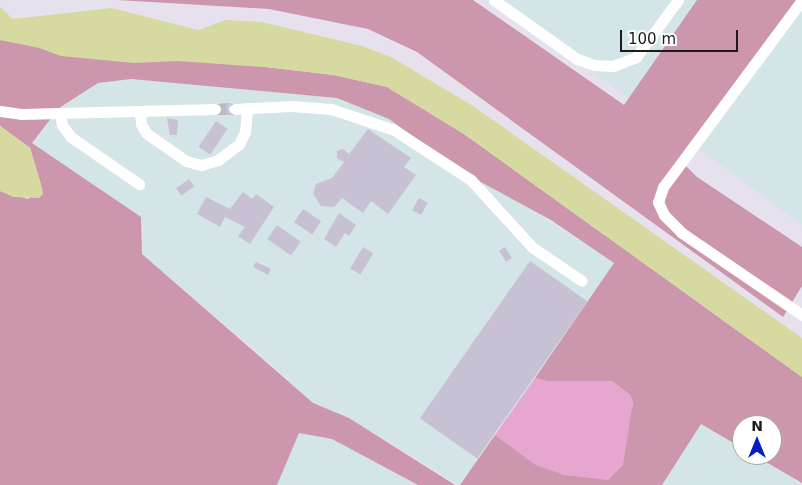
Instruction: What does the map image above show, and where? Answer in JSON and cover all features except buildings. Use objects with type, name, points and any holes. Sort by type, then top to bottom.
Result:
[{"type":"lane","points":[[494,0],[577,59],[594,65],[613,66],[636,57],[678,0]]},
{"type":"lane","points":[[802,0],[663,187],[658,202],[664,215],[682,233],[802,315]]},
{"type":"lane","points":[[140,112],[141,124],[146,133],[186,161],[201,165],[218,160],[239,144],[245,132],[247,108]]},
{"type":"lane","points":[[0,111],[60,113],[215,109]]},
{"type":"lane","points":[[235,109],[331,109],[394,130],[471,180],[532,247],[582,281]]},
{"type":"lane","points":[[60,113],[62,125],[71,137],[139,184]]},
{"type":"shaded area","points":[[117,0],[473,0],[624,105],[697,0],[799,0],[683,163],[697,177],[802,247],[802,286],[783,317],[417,52],[368,29],[269,9]]},
{"type":"shaded area","points":[[486,0],[802,0],[802,225],[637,103]]},
{"type":"shaded area","points":[[0,7],[13,19],[112,8],[198,30],[226,20],[262,22],[362,46],[391,57],[473,106],[802,338],[802,377],[464,134],[387,87],[334,75],[265,67],[178,61],[134,63],[61,56],[39,48],[0,40]]},
{"type":"shaded area","points":[[0,40],[116,55],[265,67],[334,75],[387,87],[464,134],[802,377],[802,483],[771,465],[782,465],[782,415],[732,415],[732,442],[701,424],[662,485],[460,485],[495,435],[536,465],[565,475],[608,480],[623,465],[633,402],[630,395],[612,381],[547,381],[535,378],[614,263],[551,220],[466,174],[389,119],[337,98],[131,79],[98,83],[59,108],[32,143],[141,217],[142,254],[313,403],[349,418],[455,485],[418,485],[332,439],[299,433],[277,485],[0,485],[0,191],[28,199],[42,188],[30,148],[0,126]]},
{"type":"shaded area","points":[[131,79],[337,98],[389,119],[615,263],[460,485],[349,418],[313,403],[270,363],[142,254],[144,229],[141,217],[32,143],[59,108],[98,83]]},
{"type":"shaded area","points":[[0,126],[30,148],[42,188],[43,194],[39,198],[13,197],[0,191]]},
{"type":"shaded area","points":[[535,378],[547,381],[612,381],[630,395],[633,401],[628,450],[624,465],[616,474],[608,480],[582,479],[551,471],[536,465],[495,435]]},
{"type":"shaded area","points":[[701,423],[732,442],[732,465],[770,465],[802,485],[662,485]]},
{"type":"shaded area","points":[[299,433],[332,439],[418,485],[277,485]]},
{"type":"tunnel","points":[[215,109],[235,109]]}]
